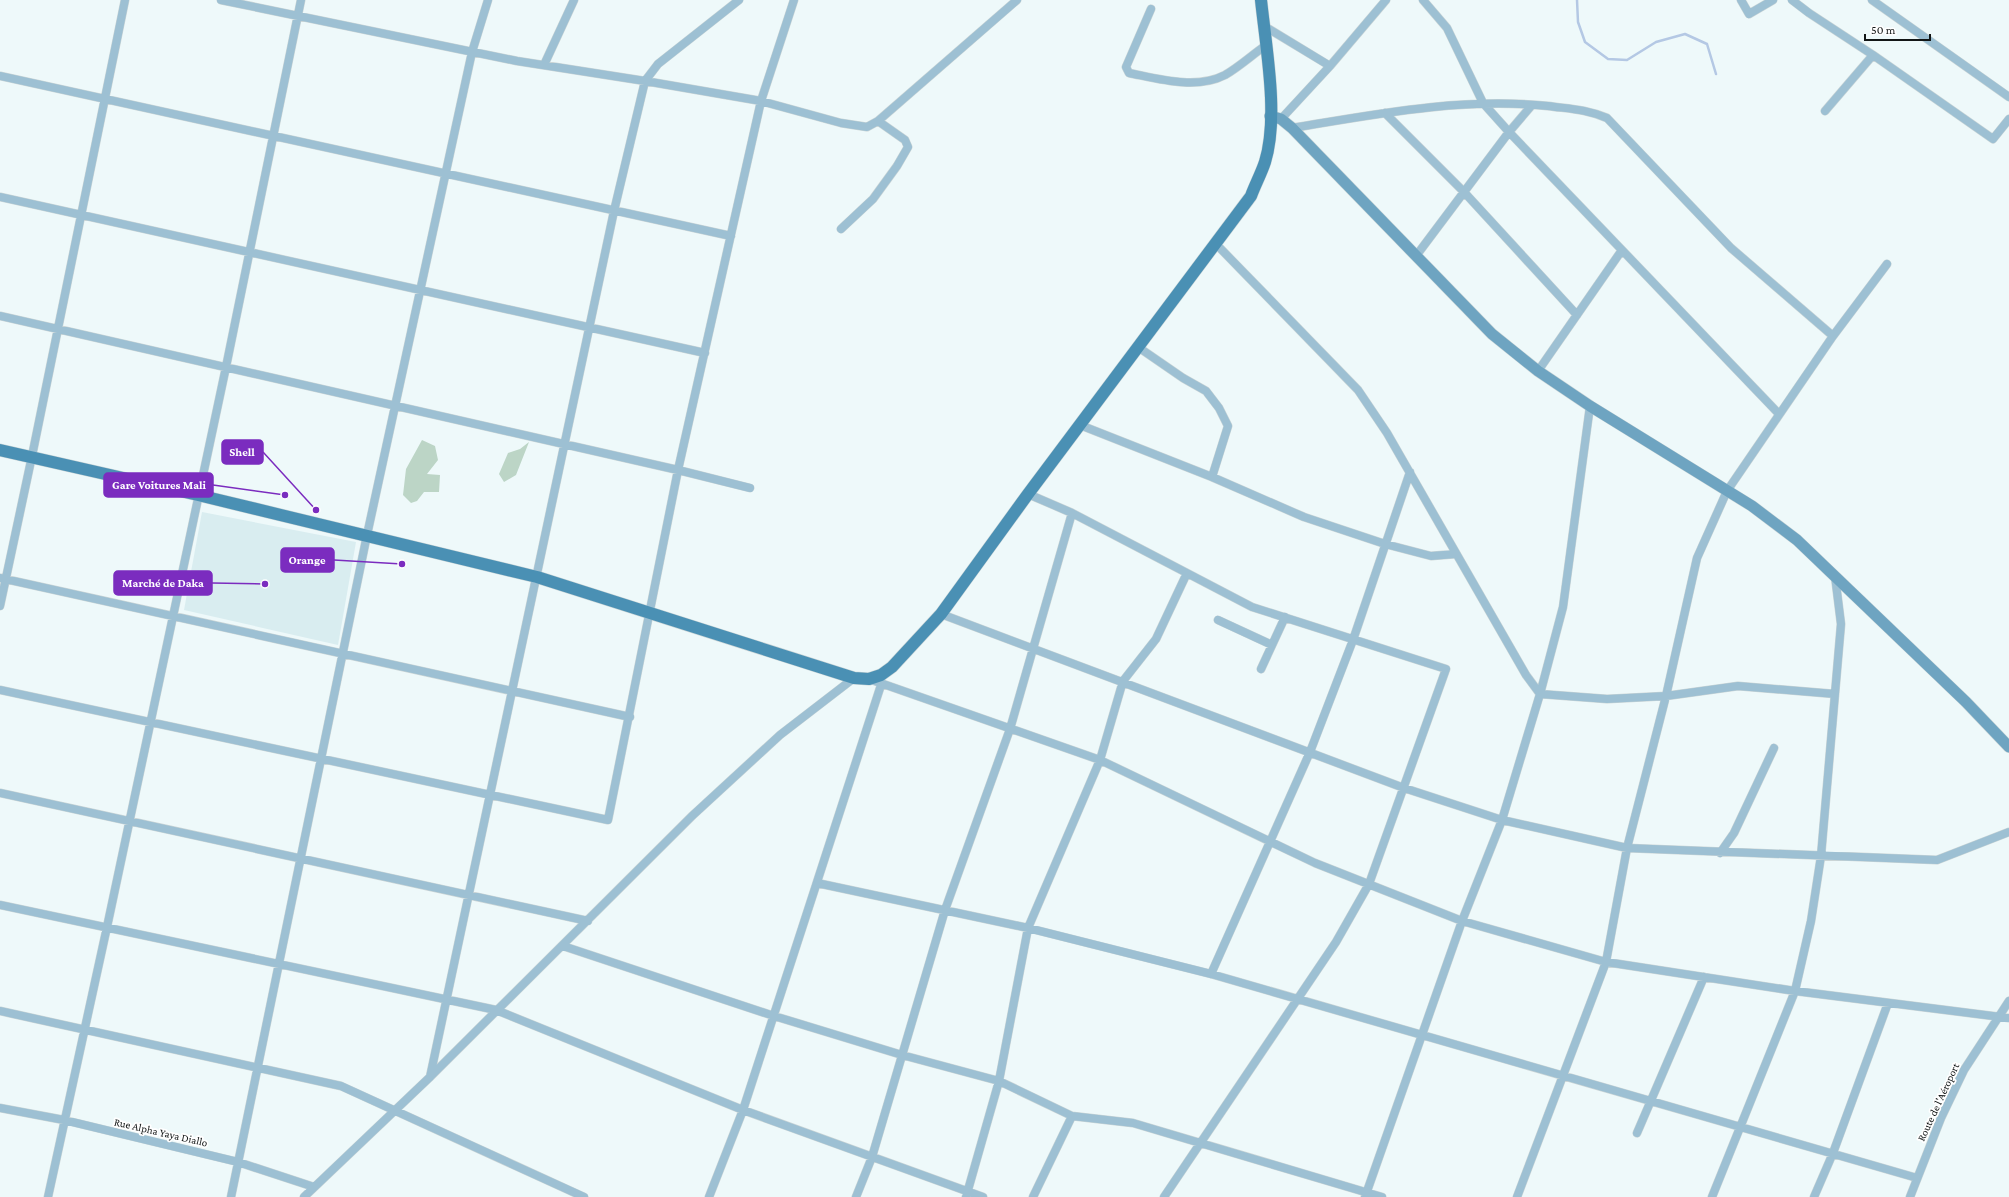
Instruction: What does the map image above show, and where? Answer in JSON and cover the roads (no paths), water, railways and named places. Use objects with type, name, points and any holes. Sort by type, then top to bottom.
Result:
[{"type":"main road","points":[[0,450],[32,456],[198,495],[537,577],[854,678],[869,679],[881,675],[892,667],[941,614],[1028,494],[1251,196],[1265,162],[1269,136],[1276,117],[1265,46],[1261,0]]},
{"type":"street","points":[[0,606],[3,579],[32,456],[125,0]]},
{"type":"street","points":[[221,0],[472,52],[761,101],[841,123],[867,126],[878,121],[1017,0]]},
{"type":"street","points":[[48,1197],[226,367],[299,17],[301,0]]},
{"type":"street","points":[[231,1197],[367,535],[472,52],[488,0]]},
{"type":"street","points":[[544,65],[574,0]]},
{"type":"street","points":[[430,1077],[491,796],[614,211],[645,81],[658,64],[740,0]]},
{"type":"street","points":[[0,690],[608,820],[630,717],[678,470],[761,101],[794,0]]},
{"type":"street","points":[[1386,0],[1330,66],[1276,117],[1292,128],[1492,334],[1538,371],[1590,406],[1752,506],[1797,540],[1966,702],[2009,747]]},
{"type":"street","points":[[1423,0],[1447,28],[1483,103],[1779,414]]},
{"type":"street","points":[[1741,0],[1749,14],[1773,0]]},
{"type":"street","points":[[1792,0],[1808,13],[1873,55],[1898,74],[1993,139],[2009,119]]},
{"type":"street","points":[[1872,0],[2009,98]]},
{"type":"street","points":[[1151,9],[1126,67],[1129,73],[1163,80],[1187,82],[1211,79],[1225,75],[1265,46]]},
{"type":"street","points":[[1264,26],[1330,66]]},
{"type":"street","points":[[1825,111],[1873,55]]},
{"type":"street","points":[[0,76],[731,236]]},
{"type":"street","points":[[1292,128],[1385,113],[1483,103],[1532,105],[1590,111],[1607,118],[1731,248],[1833,336]]},
{"type":"street","points":[[1416,256],[1509,132],[1532,105]]},
{"type":"street","points":[[1385,113],[1464,192],[1577,315]]},
{"type":"street","points":[[841,229],[873,200],[898,166],[908,147],[905,140],[878,121]]},
{"type":"street","points":[[0,197],[705,353]]},
{"type":"street","points":[[1216,244],[1358,390],[1387,433],[1526,675],[1540,694],[1607,699],[1666,696],[1738,686],[1835,694]]},
{"type":"street","points":[[1538,371],[1622,250]]},
{"type":"street","points":[[1517,1197],[1606,962],[1627,848],[1666,696],[1697,558],[1727,491],[1833,336],[1887,264]]},
{"type":"street","points":[[0,316],[678,470],[750,488]]},
{"type":"street","points":[[1138,347],[1183,378],[1206,391],[1219,408],[1228,426],[1212,477]]},
{"type":"street","points":[[1366,1195],[1462,920],[1502,820],[1540,694],[1563,607],[1590,406]]},
{"type":"street","points":[[1080,424],[1212,477],[1304,517],[1386,544],[1431,556],[1456,554]]},
{"type":"street","points":[[1211,974],[1310,752],[1353,640],[1410,472]]},
{"type":"street","points":[[1028,494],[1072,513],[1252,607],[1446,669],[1369,884],[1336,942],[1164,1197]]},
{"type":"street","points":[[856,1197],[872,1157],[945,910],[1010,729],[1072,513]]},
{"type":"street","points":[[967,1194],[998,1081],[1028,928],[1100,760],[1123,681],[1156,639],[1187,573]]},
{"type":"street","points":[[1712,1197],[1795,991],[1811,920],[1821,856],[1841,624],[1835,576]]},
{"type":"street","points":[[3,579],[630,717]]},
{"type":"street","points":[[941,614],[1034,647],[1404,788],[1502,820],[1627,848],[1720,853],[1937,860],[2009,832]]},
{"type":"street","points":[[1261,669],[1284,617]]},
{"type":"street","points":[[1218,620],[1272,646]]},
{"type":"street","points":[[304,1197],[396,1111],[704,805],[780,735],[854,678]]},
{"type":"street","points":[[869,679],[881,685],[1100,760],[1315,863],[1462,920],[1606,962],[1795,991],[2009,1018]]},
{"type":"street","points":[[709,1197],[743,1110],[881,685]]},
{"type":"street","points":[[1720,853],[1734,833],[1774,748]]},
{"type":"street","points":[[0,793],[588,921]]},
{"type":"street","points":[[817,883],[1028,928],[1211,974],[1917,1178]]},
{"type":"street","points":[[0,905],[496,1010],[743,1110],[872,1157],[967,1194],[983,1197]]},
{"type":"street","points":[[563,946],[774,1016],[902,1055],[998,1081],[1072,1116],[1133,1122],[1366,1195],[1382,1197]]},
{"type":"street","points":[[1637,1133],[1704,977]]},
{"type":"street","name":"Route de l'Aéroport","points":[[1910,1197],[1941,1118],[1964,1070],[2009,1000]]},
{"type":"street","points":[[1814,1197],[1833,1153],[1888,1003]]},
{"type":"street","points":[[0,1011],[341,1086],[584,1197]]},
{"type":"street","name":"Rue Alpha Yaya Diallo","points":[[0,1108],[64,1120],[238,1162],[314,1187]]},
{"type":"street","points":[[1033,1197],[1072,1116]]},
{"type":"waterway","points":[[1577,0],[1578,22],[1585,42],[1608,59],[1627,60],[1656,42],[1685,34],[1707,44],[1716,74]]},
{"type":"place","name":"Gare Voitures Mali","points":[[285,495]]},
{"type":"place","name":"Shell","points":[[316,510]]},
{"type":"place","name":"Orange","points":[[402,564]]},
{"type":"place","name":"Marché de Daka","points":[[265,584]]}]
